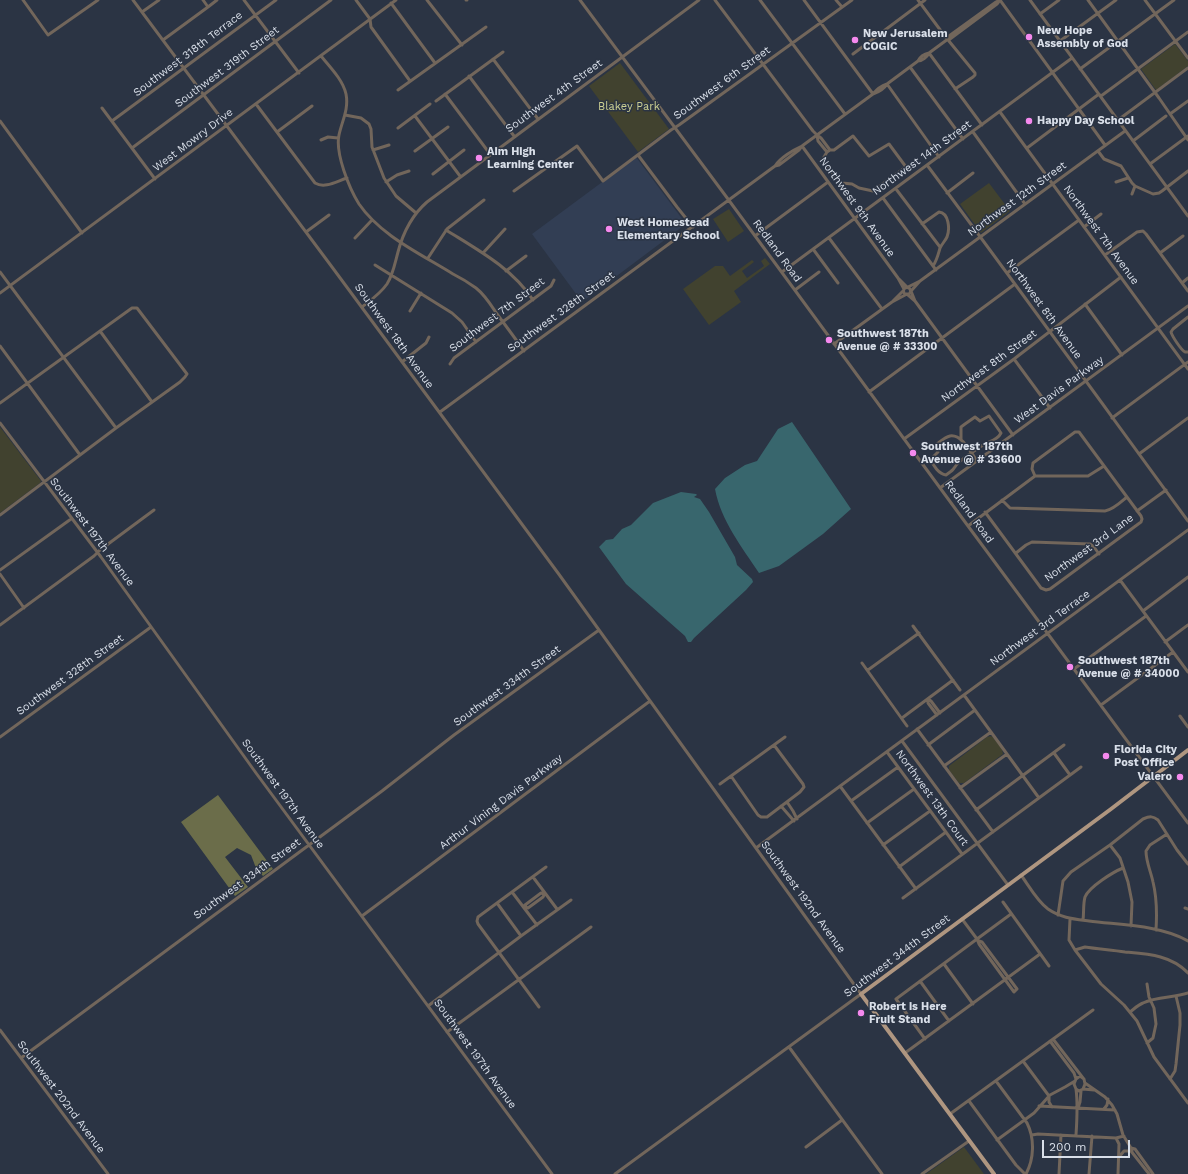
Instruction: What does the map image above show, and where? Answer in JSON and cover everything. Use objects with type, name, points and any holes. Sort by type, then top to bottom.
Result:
[{"type":"main road","name":"Southwest 344th Street","points":[[861,994],[1188,750]]},
{"type":"main road","name":"Southwest 192nd Avenue","points":[[861,994],[994,1174]]},
{"type":"street","points":[[23,0],[48,35],[98,0]]},
{"type":"street","points":[[133,0],[163,40],[217,0]]},
{"type":"street","points":[[142,12],[159,0]]},
{"type":"street","points":[[202,0],[208,7]]},
{"type":"street","points":[[244,0],[299,73]]},
{"type":"street","name":"Southwest 318th Terrace","points":[[112,121],[276,0]]},
{"type":"street","name":"Southwest 319th Street","points":[[132,148],[332,0]]},
{"type":"street","points":[[356,0],[370,19],[371,27],[410,81]]},
{"type":"street","name":"West Mowry Drive","points":[[0,293],[396,0]]},
{"type":"street","points":[[428,0],[462,45]]},
{"type":"street","name":"Redland Road","points":[[580,0],[1188,823]]},
{"type":"street","points":[[691,0],[694,4]]},
{"type":"street","name":"Southwest 4th Street","points":[[362,307],[379,294],[386,286],[392,275],[401,242],[406,230],[416,213],[427,202],[699,0]]},
{"type":"street","points":[[715,0],[816,135],[818,141],[828,151]]},
{"type":"street","points":[[760,0],[845,114]]},
{"type":"street","points":[[804,0],[874,94]]},
{"type":"street","points":[[836,0],[842,7]]},
{"type":"street","name":"Southwest 6th Street","points":[[514,191],[577,146],[603,181],[664,135],[852,0]]},
{"type":"street","points":[[918,0],[973,70],[975,75],[955,89]]},
{"type":"street","points":[[853,54],[925,0]]},
{"type":"street","points":[[1000,0],[1105,145]]},
{"type":"street","name":"Southwest 328th Street","points":[[440,412],[775,166],[797,148],[802,146],[874,94],[882,85],[887,84],[918,61],[919,58],[929,53],[948,39],[949,36],[1000,0]]},
{"type":"street","points":[[1030,0],[1188,216]]},
{"type":"street","points":[[1040,14],[1059,0]]},
{"type":"street","points":[[1088,0],[1187,138],[1150,164]]},
{"type":"street","points":[[1060,41],[1116,0]]},
{"type":"street","points":[[1145,0],[1188,58]]},
{"type":"street","points":[[1080,69],[1174,0]]},
{"type":"street","points":[[392,3],[435,63]]},
{"type":"street","points":[[398,90],[486,27]]},
{"type":"street","points":[[1027,148],[1079,109],[1138,69],[1188,32]]},
{"type":"street","name":"Southwest 18th Avenue","points":[[163,40],[440,412],[599,630]]},
{"type":"street","points":[[436,101],[503,52]]},
{"type":"street","points":[[929,53],[982,125]]},
{"type":"street","points":[[321,56],[339,79],[344,89],[347,103],[338,138],[339,154],[347,178],[356,197],[372,220],[385,231],[478,290],[524,351]]},
{"type":"street","name":"Northwest 14th Street","points":[[782,272],[1072,58]]},
{"type":"street","points":[[493,59],[538,119]]},
{"type":"street","points":[[910,67],[963,139]]},
{"type":"street","points":[[1118,120],[1188,68]]},
{"type":"street","points":[[469,76],[514,136]]},
{"type":"street","points":[[887,84],[939,156]]},
{"type":"street","points":[[445,94],[490,154]]},
{"type":"street","points":[[1170,114],[1188,101]]},
{"type":"street","points":[[256,104],[311,178],[319,185],[326,185],[347,178]]},
{"type":"street","points":[[398,128],[430,104]]},
{"type":"street","points":[[277,132],[312,106]]},
{"type":"street","points":[[102,108],[155,179]]},
{"type":"street","name":"Northwest 7th Avenue","points":[[1000,112],[1158,328],[1186,363],[1188,369]]},
{"type":"street","points":[[345,115],[361,118],[369,124],[371,129],[373,150],[380,171],[386,182],[399,198],[416,213]]},
{"type":"street","points":[[415,116],[460,176]]},
{"type":"street","points":[[1133,141],[1166,116]]},
{"type":"street","points":[[0,121],[82,232]]},
{"type":"street","points":[[415,151],[448,127]]},
{"type":"street","name":"Northwest 12th Street","points":[[904,290],[936,270],[1125,130]]},
{"type":"street","points":[[973,132],[1025,204]]},
{"type":"street","points":[[853,136],[869,156],[889,144],[906,166],[873,191],[859,188],[852,184],[842,184],[839,182],[826,166],[824,161],[824,157],[828,151],[834,150],[853,136]]},
{"type":"street","points":[[321,140],[328,137],[338,138]]},
{"type":"street","points":[[373,150],[389,145]]},
{"type":"street","name":"Northwest 9th Avenue","points":[[802,146],[898,278],[907,294]]},
{"type":"street","points":[[433,174],[464,150]]},
{"type":"street","points":[[1098,151],[1104,159],[1121,166],[1132,184],[1153,194],[1159,193],[1188,171]]},
{"type":"street","points":[[638,155],[693,226]]},
{"type":"street","name":"Northwest 8th Avenue","points":[[927,166],[1050,331],[1188,521]]},
{"type":"street","points":[[386,182],[397,175],[409,172]]},
{"type":"street","points":[[947,193],[973,174]]},
{"type":"street","points":[[1116,182],[1128,178]]},
{"type":"street","points":[[755,236],[828,182]]},
{"type":"street","points":[[1132,194],[1135,186]]},
{"type":"street","points":[[896,189],[940,248]]},
{"type":"street","points":[[883,198],[936,270]]},
{"type":"street","points":[[428,258],[446,230],[484,200]]},
{"type":"street","points":[[1184,210],[1188,207]]},
{"type":"street","points":[[922,224],[939,212],[942,212],[947,220],[947,236],[940,248],[937,260],[933,266]]},
{"type":"street","points":[[1084,227],[1101,214]]},
{"type":"street","points":[[306,232],[329,215]]},
{"type":"street","points":[[355,238],[372,220]]},
{"type":"street","points":[[1007,273],[1079,220]]},
{"type":"street","points":[[483,253],[505,229]]},
{"type":"street","points":[[446,230],[495,261],[521,283],[533,300]]},
{"type":"street","points":[[1105,255],[1136,233],[1142,231],[1146,234],[1188,291]]},
{"type":"street","points":[[1160,253],[1183,236]]},
{"type":"street","points":[[829,238],[882,309]]},
{"type":"street","points":[[813,249],[838,283]]},
{"type":"street","points":[[506,271],[526,256]]},
{"type":"street","points":[[376,265],[455,315],[462,322],[476,342]]},
{"type":"street","points":[[0,272],[62,358],[116,428]]},
{"type":"street","points":[[795,290],[819,272]]},
{"type":"street","name":"Northwest 8th Street","points":[[904,439],[1046,336],[1050,331],[1121,277]]},
{"type":"street","name":"Northwest 9th Avenue","points":[[898,278],[910,288],[911,291]]},
{"type":"street","points":[[1182,283],[1188,278]]},
{"type":"street","name":"Southwest 7th Street","points":[[450,364],[454,358],[552,286],[554,280]]},
{"type":"street","name":"Northwest 12th Street","points":[[907,294],[920,281]]},
{"type":"street","points":[[869,392],[1015,284]]},
{"type":"street","points":[[892,302],[904,290]]},
{"type":"street","points":[[911,291],[915,302]]},
{"type":"street","points":[[410,311],[421,294]]},
{"type":"street","points":[[834,344],[892,302],[907,294],[915,302],[1013,435]]},
{"type":"street","points":[[1085,304],[1122,355]]},
{"type":"street","name":"West Davis Parkway","points":[[940,488],[1188,306]]},
{"type":"street","points":[[0,403],[132,308],[138,308],[187,374],[180,382],[0,515]]},
{"type":"street","points":[[1188,317],[1171,332],[1183,351],[1188,352]]},
{"type":"street","points":[[100,331],[152,402]]},
{"type":"street","points":[[402,362],[426,344],[429,337]]},
{"type":"street","points":[[0,346],[80,455]]},
{"type":"street","points":[[1014,359],[1050,408]]},
{"type":"street","points":[[1112,418],[1186,363]]},
{"type":"street","points":[[961,440],[961,427],[975,417],[980,421],[989,416],[1000,432],[1000,436],[985,444],[971,454],[958,463],[954,469],[946,475],[939,471],[931,459],[938,452],[936,446],[937,444],[950,436],[957,437],[961,440],[971,454],[977,461]]},
{"type":"street","points":[[1139,454],[1188,418]]},
{"type":"street","name":"Southwest 197th Avenue","points":[[0,423],[552,1174]]},
{"type":"street","points":[[1035,476],[1032,467],[1033,463],[1075,432],[1079,432],[1137,511],[1166,490]]},
{"type":"street","points":[[968,526],[1035,476],[1088,476],[1104,466]]},
{"type":"street","points":[[1002,500],[1010,508],[1108,510],[1127,497]]},
{"type":"street","points":[[0,625],[154,510]]},
{"type":"street","name":"Northwest 3rd Lane","points":[[1016,553],[1041,588],[1046,590],[1050,589],[1140,524],[1142,520],[1137,511]]},
{"type":"street","points":[[986,512],[1016,553],[1032,542],[1090,544],[1099,554]]},
{"type":"street","points":[[0,570],[71,519]]},
{"type":"street","name":"Northwest 3rd Terrace","points":[[795,820],[1188,530]]},
{"type":"street","points":[[0,574],[24,608]]},
{"type":"street","points":[[1143,611],[1188,577]]},
{"type":"street","points":[[1120,580],[1188,672]]},
{"type":"street","points":[[1074,669],[1146,616]]},
{"type":"street","points":[[1165,642],[1188,625]]},
{"type":"street","points":[[913,626],[960,690]]},
{"type":"street","name":"Southwest 328th Street","points":[[0,737],[151,628]]},
{"type":"street","name":"Southwest 192nd Avenue","points":[[599,630],[861,994]]},
{"type":"street","name":"Southwest 334th Street","points":[[21,1058],[382,791],[454,735],[599,630]]},
{"type":"street","points":[[868,670],[918,633]]},
{"type":"street","points":[[1100,705],[1173,652]]},
{"type":"street","points":[[862,663],[907,726]]},
{"type":"street","points":[[902,718],[953,680]]},
{"type":"street","points":[[964,695],[1039,798]]},
{"type":"street","points":[[928,699],[928,703],[939,714]]},
{"type":"street","name":"Arthur Vining Davis Parkway","points":[[362,916],[650,700]]},
{"type":"street","points":[[928,745],[975,710]]},
{"type":"street","points":[[1180,716],[1188,727]]},
{"type":"street","points":[[917,729],[993,832]]},
{"type":"street","points":[[944,766],[991,732]]},
{"type":"street","points":[[720,784],[785,737]]},
{"type":"street","points":[[902,740],[1008,885]]},
{"type":"street","points":[[731,776],[758,815],[761,817],[766,817],[787,802],[804,787],[774,745]]},
{"type":"street","points":[[976,810],[1064,745]]},
{"type":"street","name":"Northwest 13th Court","points":[[887,752],[962,854]]},
{"type":"street","points":[[1054,753],[1070,775]]},
{"type":"street","points":[[960,788],[1007,754]]},
{"type":"street","points":[[852,801],[898,767]]},
{"type":"street","points":[[903,898],[1081,767]]},
{"type":"street","points":[[840,786],[916,889]]},
{"type":"street","points":[[868,823],[914,789]]},
{"type":"street","points":[[787,802],[795,820]]},
{"type":"street","points":[[781,806],[795,820]]},
{"type":"street","points":[[786,812],[791,809]]},
{"type":"street","points":[[883,845],[930,811]]},
{"type":"street","points":[[1058,915],[1063,881],[1071,872],[1110,845],[1143,819],[1150,816],[1158,820],[1177,850],[1188,864]]},
{"type":"street","points":[[756,848],[795,820]]},
{"type":"street","points":[[899,866],[946,832]]},
{"type":"street","points":[[1156,930],[1157,901],[1146,858],[1146,851],[1150,845],[1167,834]]},
{"type":"street","points":[[1110,845],[1120,858],[1128,882],[1132,902],[1131,926]]},
{"type":"street","points":[[539,1007],[499,953],[477,920],[480,916],[546,867]]},
{"type":"street","points":[[1083,920],[1085,897],[1090,890],[1113,872],[1123,868]]},
{"type":"street","points":[[1021,875],[1043,905],[1058,915],[1070,919],[1156,930],[1169,933],[1188,941]]},
{"type":"street","points":[[533,877],[544,894],[557,909]]},
{"type":"street","points":[[512,892],[536,925]]},
{"type":"street","points":[[525,908],[525,905],[541,893],[544,894]]},
{"type":"street","points":[[428,1006],[571,900]]},
{"type":"street","points":[[1003,902],[1049,966]]},
{"type":"street","points":[[497,903],[521,936]]},
{"type":"street","points":[[925,1039],[896,999],[978,940],[1011,914]]},
{"type":"street","points":[[962,919],[978,940],[979,944],[1007,979]]},
{"type":"street","points":[[1070,919],[1069,940],[1075,950],[1100,984],[1130,1012],[1137,1021],[1154,1057],[1188,1103]]},
{"type":"street","points":[[447,1032],[591,926]]},
{"type":"street","points":[[1075,950],[1085,947],[1155,955],[1167,958],[1188,973]]},
{"type":"street","points":[[905,1053],[1040,954]]},
{"type":"street","points":[[944,964],[973,1004]]},
{"type":"street","points":[[920,981],[949,1021]]},
{"type":"street","points":[[1147,984],[1150,1000],[1154,1008],[1156,1024],[1153,1038],[1147,1043]]},
{"type":"street","points":[[1130,1012],[1144,1002],[1150,1000],[1188,993]]},
{"type":"street","name":"Southwest 344th Street","points":[[615,1174],[861,994]]},
{"type":"street","points":[[1170,1079],[1175,1071],[1180,1025],[1180,1013],[1176,996]]},
{"type":"street","points":[[950,1114],[1093,1010]]},
{"type":"street","name":"Southwest 202nd Avenue","points":[[0,1030],[108,1174]]},
{"type":"street","points":[[1052,1040],[1083,1078],[1085,1083],[1108,1099],[1115,1110],[1124,1136],[1148,1174]]},
{"type":"street","points":[[1052,1040],[1075,1074],[1074,1085],[1076,1089],[1076,1102],[1078,1108]]},
{"type":"street","points":[[789,1047],[882,1174]]},
{"type":"street","points":[[1023,1061],[1049,1096],[1049,1102],[1052,1107]]},
{"type":"street","points":[[997,1140],[1034,1113],[1049,1096],[1066,1087],[1079,1077],[1083,1078]]},
{"type":"street","points":[[969,1101],[1017,1167],[1026,1174],[1031,1162],[1032,1135],[1024,1120],[996,1081]]},
{"type":"street","points":[[1076,1136],[1078,1108],[1085,1083]]},
{"type":"street","points":[[1066,1087],[1076,1089],[1078,1091],[1094,1090]]},
{"type":"street","points":[[1104,1109],[1107,1105],[1108,1099]]},
{"type":"street","points":[[1039,1106],[1115,1110]]},
{"type":"street","points":[[806,1147],[842,1120]]},
{"type":"street","points":[[1032,1135],[1038,1134],[1116,1138],[1124,1136]]},
{"type":"street","points":[[1059,1174],[1061,1135]]},
{"type":"street","points":[[1089,1174],[1092,1136]]},
{"type":"street","points":[[1116,1138],[1118,1143],[1118,1174]]},
{"type":"street","points":[[922,1174],[970,1140]]},
{"type":"street","points":[[1118,1157],[1124,1151],[1135,1149],[1153,1174]]},
{"type":"shaded area","name":"West Homestead Elementary School","points":[[636,157],[686,224],[582,302],[532,234]]},
{"type":"shaded area","points":[[792,422],[851,509],[823,534],[779,566],[759,573],[727,523],[715,489],[725,478],[745,465],[757,461],[778,429]]},
{"type":"shaded area","points":[[681,492],[697,495],[694,497],[700,499],[709,512],[735,557],[737,565],[752,579],[753,582],[691,642],[688,642],[685,636],[626,584],[599,547],[606,540],[613,539],[622,529],[631,525],[653,503]]},
{"type":"shaded area","points":[[218,795],[273,869],[263,876],[256,868],[251,855],[237,848],[225,857],[248,887],[235,896],[181,822]]},
{"type":"green space","points":[[1175,44],[1188,61],[1188,66],[1156,90],[1141,69]]},
{"type":"green space","name":"Blakey Park","points":[[620,63],[669,129],[638,152],[589,86]]},
{"type":"green space","points":[[989,183],[1010,211],[981,233],[960,204]]},
{"type":"green space","points":[[729,209],[744,231],[728,242],[713,219]]},
{"type":"green space","points":[[765,258],[770,264],[734,291],[741,302],[709,325],[683,289],[715,266],[723,266],[730,276],[752,260],[754,262],[742,271],[747,278],[764,266],[761,261]]},
{"type":"green space","points":[[0,427],[41,481],[0,513]]},
{"type":"green space","points":[[991,736],[1002,749],[1003,754],[964,783],[959,783],[949,770],[949,766],[987,737]]},
{"type":"green space","points":[[964,1147],[984,1174],[926,1174]]},
{"type":"place","name":"New Hope Assembly of God","points":[[1029,37]]},
{"type":"place","name":"New Jerusalem COGIC","points":[[855,40]]},
{"type":"place","name":"Happy Day School","points":[[1029,121]]},
{"type":"place","name":"Aim High Learning Center","points":[[479,158]]},
{"type":"place","name":"West Homestead Elementary School","points":[[609,229]]},
{"type":"place","name":"Southwest 187th Avenue @ # 33300","points":[[829,340]]},
{"type":"place","name":"Southwest 187th Avenue @ # 33600","points":[[913,453]]},
{"type":"place","name":"Southwest 187th Avenue @ # 34000","points":[[1070,667]]},
{"type":"place","name":"Florida City Post Office","points":[[1106,756]]},
{"type":"place","name":"Valero","points":[[1180,777]]},
{"type":"place","name":"Robert is Here Fruit Stand","points":[[861,1013]]}]
